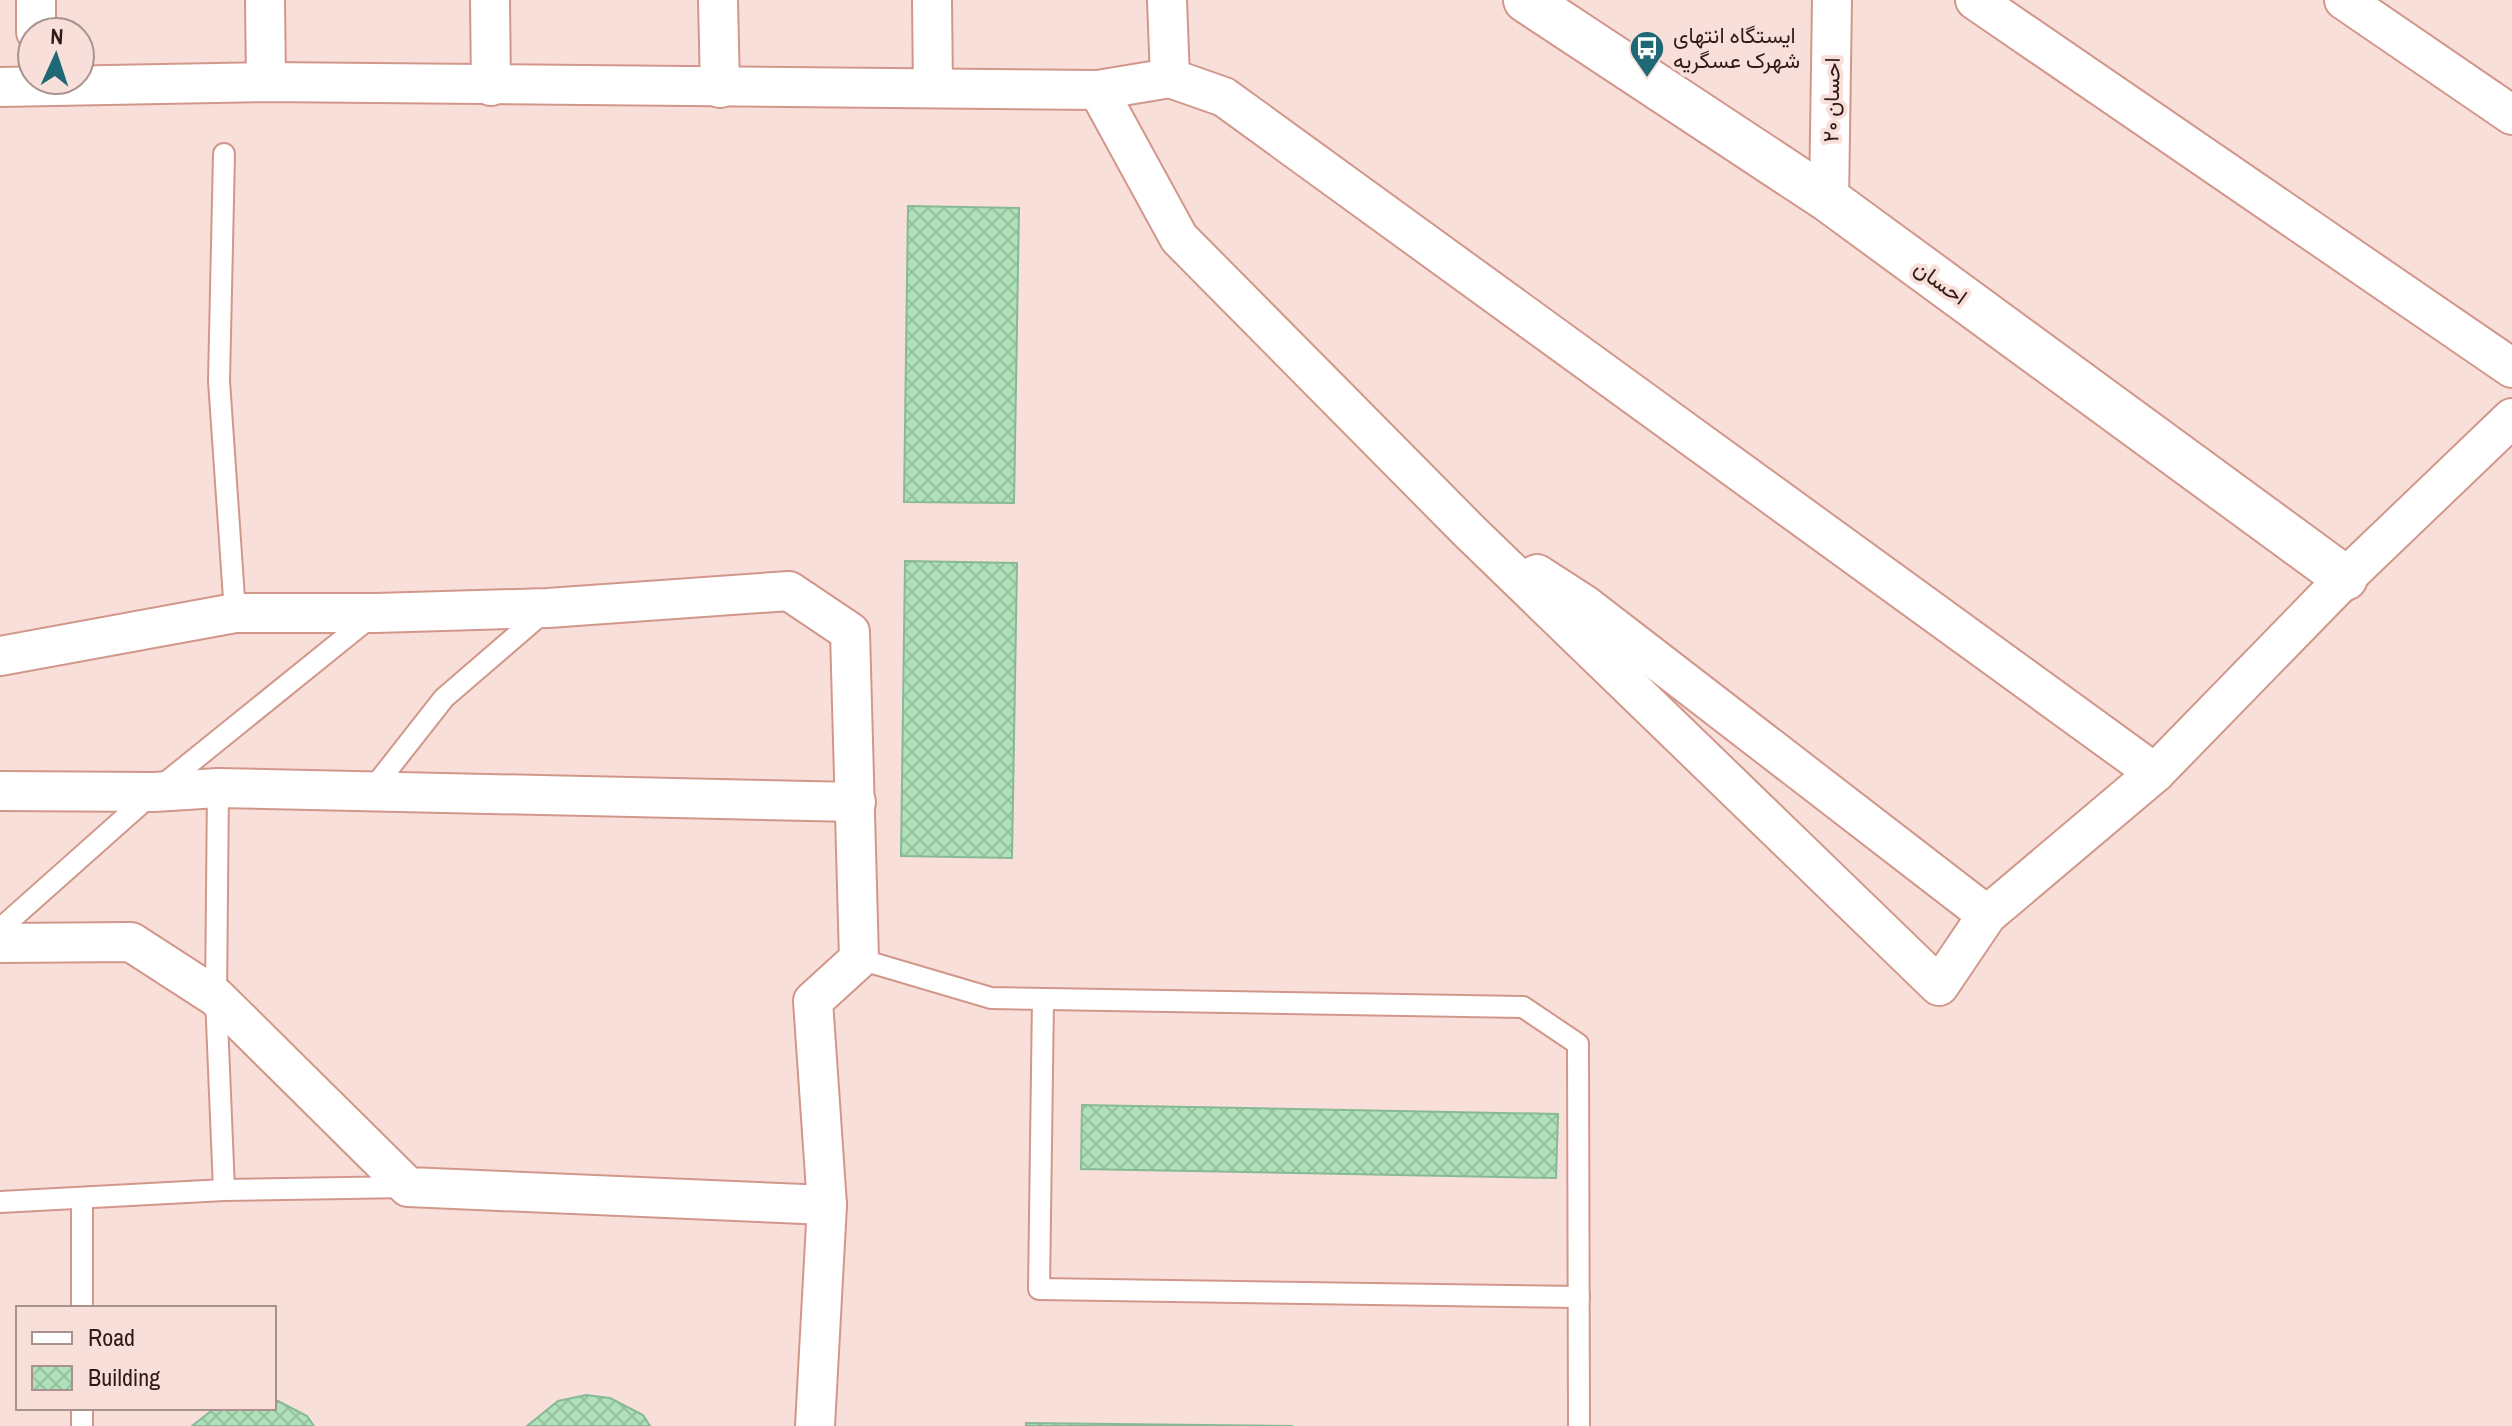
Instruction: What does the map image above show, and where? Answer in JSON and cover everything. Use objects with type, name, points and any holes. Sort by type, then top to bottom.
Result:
[{"type":"street","points":[[265,0],[266,82]]},
{"type":"street","points":[[490,0],[491,86]]},
{"type":"street","points":[[718,0],[720,88]]},
{"type":"street","points":[[932,0],[933,87]]},
{"type":"street","points":[[1167,0],[1170,78]]},
{"type":"street","name":"احسان","points":[[1526,0],[1829,200],[2345,578]]},
{"type":"street","name":"احسان ۲۰","points":[[1829,200],[1832,0]]},
{"type":"street","points":[[1975,0],[2512,368]]},
{"type":"street","points":[[2344,0],[2512,115]]},
{"type":"street","points":[[96,83],[266,82],[1098,90],[1170,78],[1224,97],[2155,773]]},
{"type":"street","points":[[1098,90],[1179,238],[1469,531],[1939,986],[1987,915],[2155,773],[2345,578],[2512,418]]},
{"type":"street","points":[[1469,531],[1585,605],[1987,915]]},
{"type":"street","points":[[0,656],[235,613],[548,608],[789,591],[850,632],[859,959],[813,1001],[827,1205],[815,1426]]},
{"type":"street","points":[[0,791],[154,792],[218,788],[856,802]]},
{"type":"street","points":[[0,943],[131,942],[216,997],[408,1187],[827,1205]]},
{"type":"lane","points":[[224,154],[219,381],[235,613]]},
{"type":"lane","points":[[371,791],[444,698],[548,608]]},
{"type":"lane","points":[[0,929],[154,792],[376,613]]},
{"type":"lane","points":[[218,788],[216,997],[224,1190]]},
{"type":"lane","points":[[859,959],[991,998],[1523,1007],[1578,1044],[1579,1426]]},
{"type":"lane","points":[[1043,999],[1039,1289],[1579,1297]]},
{"type":"lane","points":[[0,1202],[224,1190],[408,1187]]},
{"type":"lane","points":[[82,1199],[82,1306]]},
{"type":"building","points":[[908,206],[1019,208],[1014,503],[904,502]]},
{"type":"building","points":[[905,561],[1017,563],[1012,858],[901,856]]},
{"type":"building","points":[[1082,1105],[1558,1114],[1556,1178],[1081,1169]]},
{"type":"building","points":[[586,1395],[610,1398],[643,1415],[650,1426],[527,1426],[558,1401]]},
{"type":"building","points":[[276,1400],[307,1416],[314,1426],[192,1426],[212,1410],[276,1410]]},
{"type":"building","points":[[1026,1423],[1293,1426],[1026,1426]]},
{"type":"place","name":"ایستگاه انتهای شهرک عسگریه","points":[[1647,79]]}]
